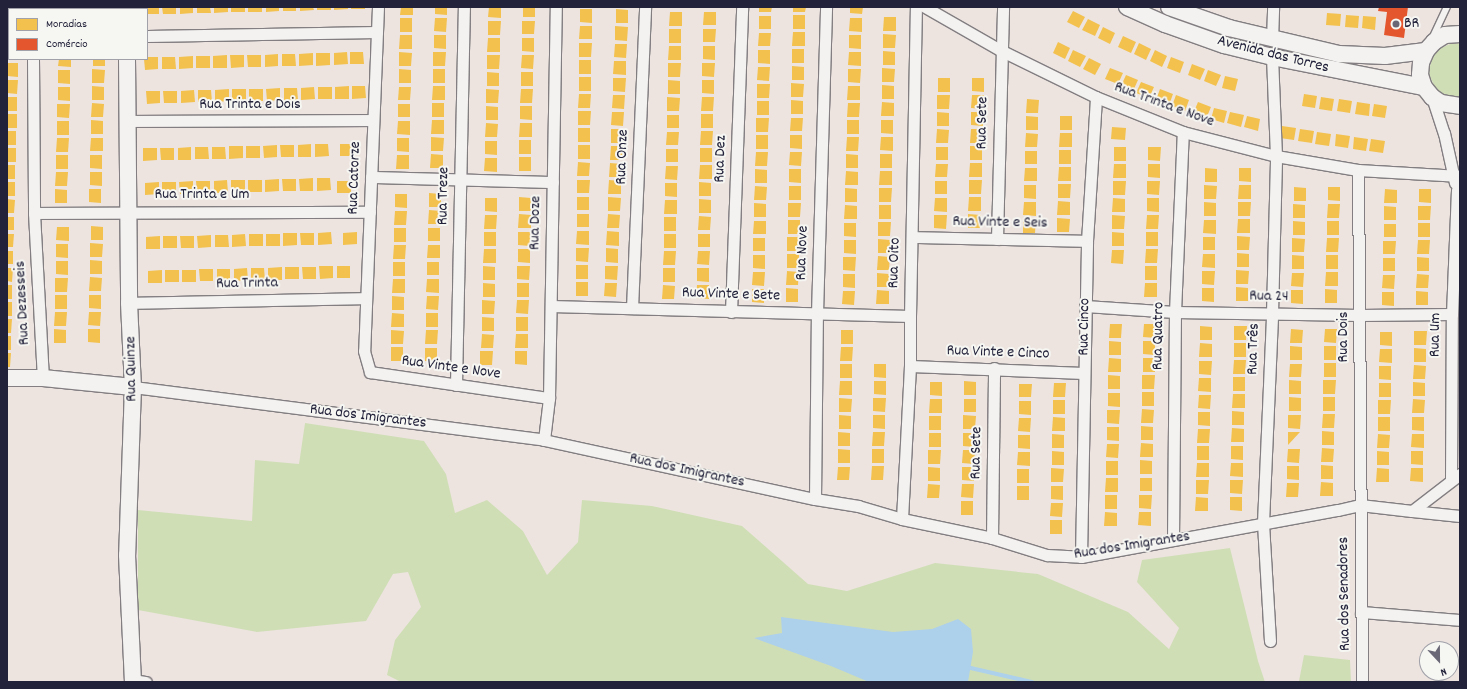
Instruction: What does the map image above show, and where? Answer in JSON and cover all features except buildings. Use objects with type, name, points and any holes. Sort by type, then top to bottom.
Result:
[{"type":"street","name":"Rua Catorze","points":[[364,350],[378,7]]},
{"type":"street","name":"Rua Treze","points":[[456,385],[464,7]]},
{"type":"street","name":"Rua Doze","points":[[544,440],[550,398],[556,7]]},
{"type":"street","name":"Rua Onze","points":[[632,308],[645,7]]},
{"type":"street","name":"Rua Dez","points":[[732,312],[742,7]]},
{"type":"street","name":"Rua Nove","points":[[815,499],[826,7]]},
{"type":"street","name":"Rua Oito","points":[[902,519],[910,366],[916,7]]},
{"type":"street","name":"Rua Trinta e Nove","points":[[926,7],[1000,50],[1096,97],[1183,132],[1276,156],[1358,170],[1458,176]]},
{"type":"street","name":"Rua Sete","points":[[997,239],[1000,50],[1003,7]]},
{"type":"street","name":"Avenida das Torres","points":[[1128,7],[1165,24],[1217,42],[1272,57],[1428,92],[1441,103],[1460,106]]},
{"type":"street","name":"Avenida das Torres","points":[[1169,7],[1229,28],[1272,40],[1339,54],[1369,57],[1400,55],[1428,48],[1445,35],[1460,34]]},
{"type":"street","points":[[1272,40],[1273,7]]},
{"type":"street","points":[[148,36],[377,32]]},
{"type":"street","points":[[1428,48],[1421,62],[1420,75],[1428,92]]},
{"type":"street","name":"Rua Três","points":[[1270,641],[1262,524],[1272,313],[1276,156],[1272,57]]},
{"type":"street","name":"Rua Dezesseis","points":[[33,60],[34,213],[43,378]]},
{"type":"street","name":"Rua Quinze","points":[[127,60],[129,303],[133,388],[128,555],[137,681]]},
{"type":"street","name":"Rua Um","points":[[1428,92],[1444,133],[1458,176],[1452,314],[1456,477]]},
{"type":"street","name":"Rua Cinco","points":[[1081,557],[1087,241],[1096,97]]},
{"type":"street","name":"Rua Trinta e Dois","points":[[127,121],[373,120]]},
{"type":"street","name":"Rua Quatro","points":[[1173,540],[1175,312],[1183,132]]},
{"type":"street","name":"Rua Dois","points":[[1358,170],[1360,505]]},
{"type":"street","points":[[371,177],[553,182]]},
{"type":"street","name":"Rua Trinta e Um","points":[[34,213],[128,211],[370,212]]},
{"type":"street","name":"Rua Vinte e Seis","points":[[912,237],[1087,241]]},
{"type":"street","name":"Rua Trinta","points":[[129,303],[366,298]]},
{"type":"street","name":"Rua Vinte e Sete","points":[[551,306],[910,316]]},
{"type":"street","name":"Rua 24","points":[[1085,306],[1175,312],[1360,315],[1452,314]]},
{"type":"street","name":"Rua Vinte e Nove","points":[[364,350],[370,372],[550,398]]},
{"type":"street","name":"Rua Vinte e Cinco","points":[[910,366],[994,368],[1084,373]]},
{"type":"street","name":"Rua Sete","points":[[992,538],[994,368]]},
{"type":"street","name":"Rua dos Imigrantes","points":[[7,378],[43,378],[133,388],[544,440],[815,499],[858,506],[902,519],[992,538],[1047,555],[1081,557],[1360,505]]},
{"type":"street","points":[[1412,512],[1456,477]]},
{"type":"street","points":[[1360,505],[1412,512],[1460,516]]},
{"type":"street","name":"Rua dos Senadores","points":[[1360,505],[1362,682]]},
{"type":"street","points":[[1362,612],[1460,620]]},
{"type":"lane","points":[[1428,48],[1437,25],[1447,7]]},
{"type":"green space","points":[[1460,43],[1460,97],[1456,98],[1442,94],[1436,89],[1430,77],[1429,69],[1433,56],[1437,50],[1450,44]]},
{"type":"green space","points":[[305,423],[424,441],[446,474],[455,513],[487,500],[523,531],[547,575],[578,542],[582,500],[652,506],[742,526],[808,584],[847,591],[935,563],[1038,574],[1128,612],[1169,649],[1179,628],[1137,582],[1142,560],[1230,548],[1258,661],[1265,682],[401,682],[387,675],[395,640],[421,607],[408,572],[393,574],[366,621],[257,632],[138,610],[138,510],[252,521],[255,460],[299,464]]},
{"type":"green space","points":[[1304,655],[1350,660],[1351,682],[1286,682],[1299,681]]},
{"type":"water","points":[[781,617],[893,632],[932,629],[958,619],[971,629],[973,652],[968,682],[869,682],[831,666],[754,638],[782,633]]},
{"type":"waterway","points":[[971,668],[1032,682]]},
{"type":"place","name":"BR","points":[[1396,24]]}]
